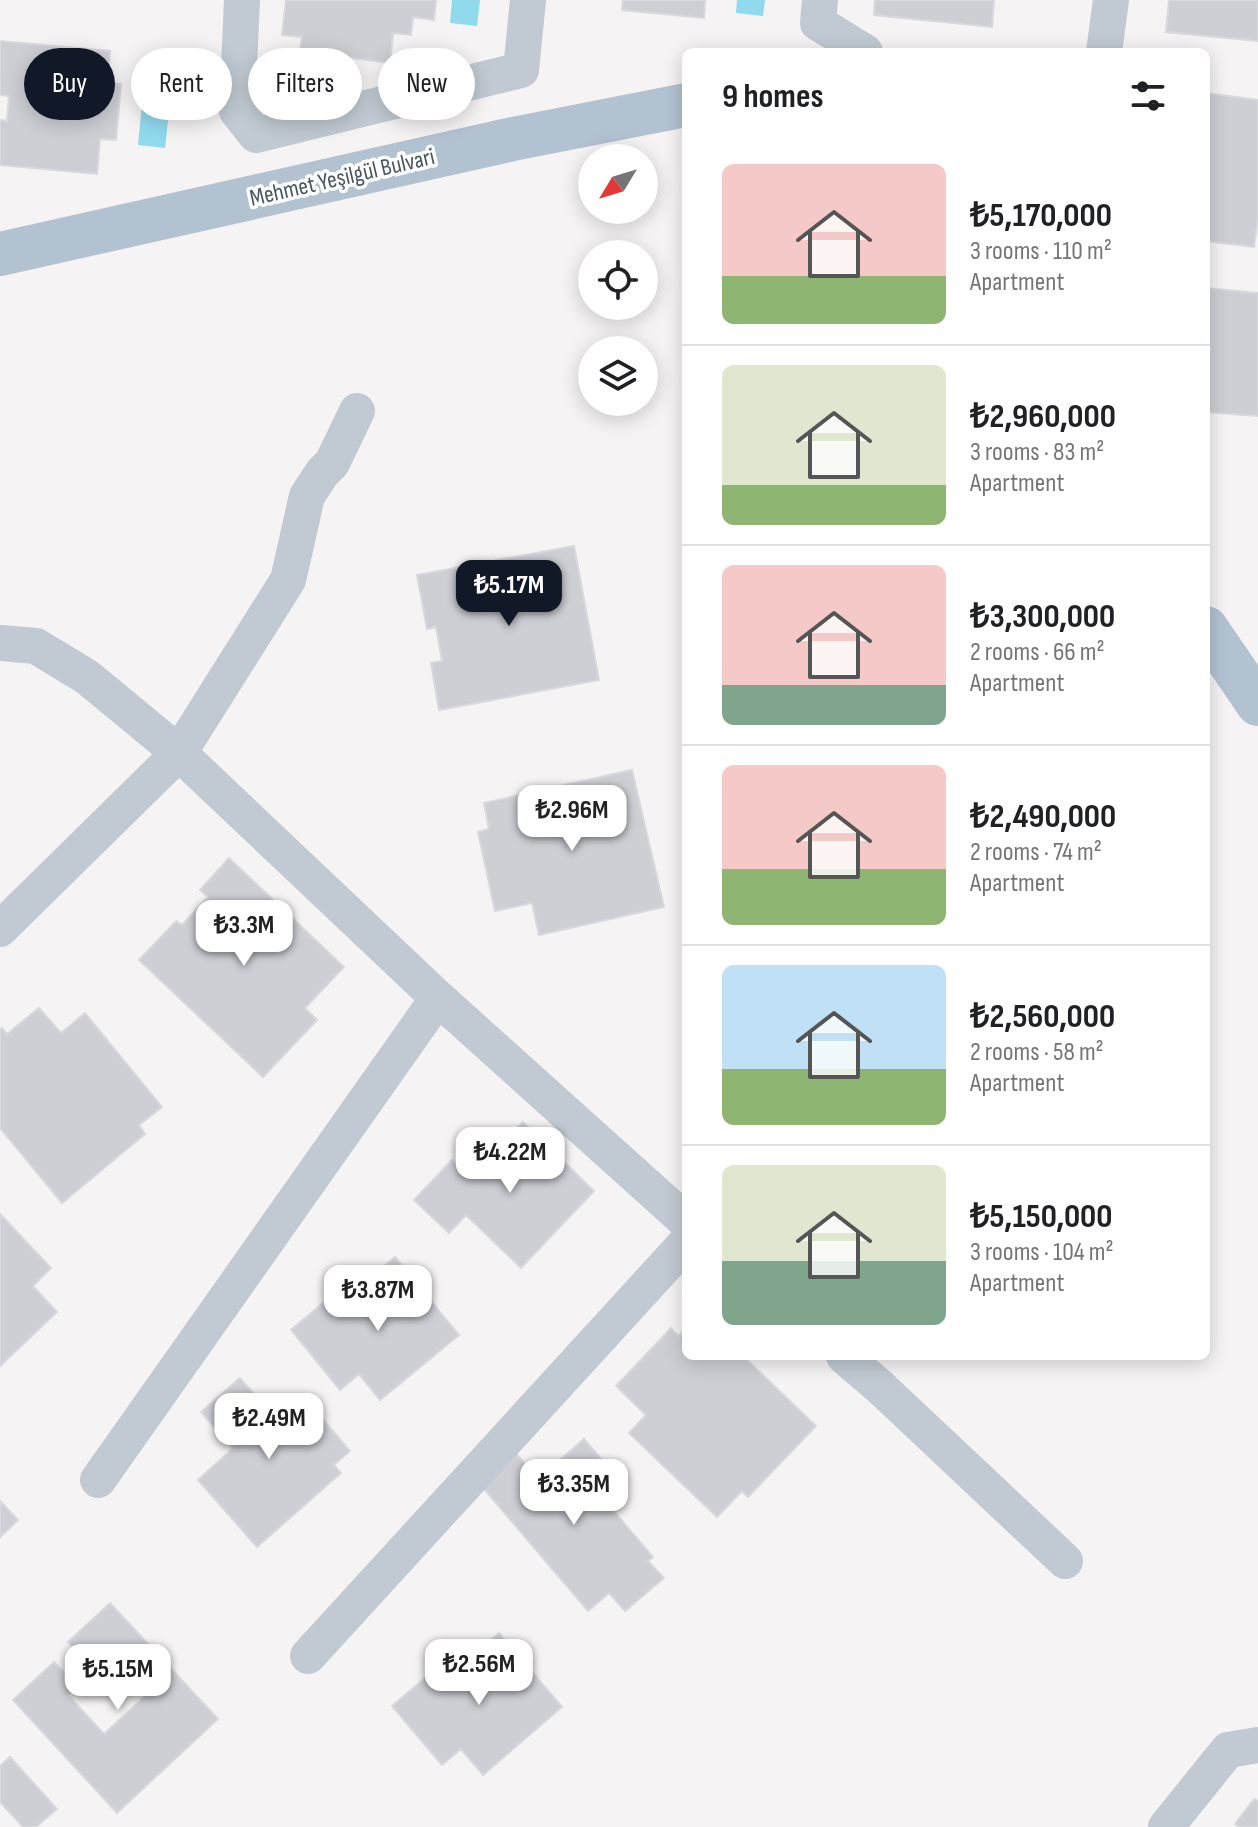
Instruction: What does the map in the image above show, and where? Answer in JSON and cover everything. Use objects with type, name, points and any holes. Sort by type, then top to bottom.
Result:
[{"type":"main road","name":"Mehmet Yeşilgül Bulvari","points":[[0,254],[513,139],[682,106]]},
{"type":"main road","points":[[1210,633],[1251,679]]},
{"type":"street","points":[[242,0],[237,111],[256,135],[521,70],[528,0]]},
{"type":"street","points":[[820,0],[818,23],[859,48]]},
{"type":"street","points":[[1105,48],[1111,0]]},
{"type":"street","points":[[0,929],[179,753],[288,580],[307,496],[332,463],[357,411]]},
{"type":"street","points":[[0,643],[36,646],[87,677],[179,753],[438,998],[682,1217]]},
{"type":"street","points":[[98,1480],[438,998]]},
{"type":"street","points":[[308,1656],[682,1247]]},
{"type":"street","points":[[849,1360],[1065,1561]]},
{"type":"street","points":[[1166,1827],[1228,1750],[1258,1745]]},
{"type":"water","points":[[452,0],[480,0],[477,26],[450,23]]},
{"type":"water","points":[[737,0],[765,0],[763,16],[736,13]]},
{"type":"water","points":[[140,120],[168,120],[165,148],[138,145]]},
{"type":"building","points":[[286,0],[436,0],[434,20],[413,17],[411,35],[393,33],[392,48],[378,48],[378,61],[362,59],[362,48],[300,48],[302,37],[282,35]]},
{"type":"building","points":[[623,0],[705,0],[704,18],[622,10]]},
{"type":"building","points":[[875,0],[994,0],[992,27],[874,15]]},
{"type":"building","points":[[1169,0],[1258,0],[1258,41],[1166,32]]},
{"type":"building","points":[[0,41],[77,48],[24,48],[24,120],[115,120],[115,83],[121,84],[116,140],[100,139],[97,174],[0,165],[0,120],[7,121],[9,96],[0,95]]},
{"type":"building","points":[[1210,94],[1258,100],[1258,218],[1254,247],[1210,242]]},
{"type":"building","points":[[1210,288],[1258,293],[1258,416],[1210,412]]},
{"type":"building","points":[[574,546],[599,680],[439,710],[431,663],[442,661],[436,627],[427,629],[417,575]]},
{"type":"building","points":[[632,770],[664,907],[539,935],[532,903],[495,911],[478,832],[489,829],[484,803]]},
{"type":"building","points":[[229,858],[344,967],[305,1008],[317,1020],[263,1077],[139,960],[176,921],[182,925],[208,897],[200,890]]},
{"type":"building","points":[[39,1008],[61,1033],[85,1013],[162,1107],[139,1125],[145,1134],[62,1203],[0,1128],[0,1029],[7,1034]]},
{"type":"building","points":[[523,1122],[594,1191],[521,1268],[466,1215],[449,1233],[414,1200],[452,1160],[470,1177]]},
{"type":"building","points":[[0,1214],[51,1268],[33,1286],[57,1312],[0,1366]]},
{"type":"building","points":[[395,1257],[459,1335],[380,1400],[359,1374],[340,1390],[291,1330],[323,1303],[335,1318],[364,1295],[358,1288]]},
{"type":"building","points":[[671,1328],[678,1336],[682,1332],[682,1360],[747,1360],[816,1426],[748,1497],[742,1491],[717,1517],[629,1433],[646,1415],[616,1386]]},
{"type":"building","points":[[240,1378],[280,1423],[306,1400],[350,1451],[334,1465],[341,1473],[257,1547],[198,1480],[233,1448],[201,1412]]},
{"type":"building","points":[[584,1439],[609,1468],[590,1483],[653,1557],[648,1561],[664,1578],[625,1611],[609,1593],[588,1611],[478,1482],[514,1451],[538,1479]]},
{"type":"building","points":[[0,1501],[18,1520],[0,1537]]},
{"type":"building","points":[[110,1603],[218,1719],[117,1813],[13,1700],[54,1662],[77,1686],[68,1695],[104,1734],[145,1696],[114,1664],[101,1677],[68,1642]]},
{"type":"building","points":[[499,1633],[562,1707],[483,1775],[461,1749],[442,1765],[392,1706],[426,1677],[435,1688]]},
{"type":"building","points":[[10,1757],[57,1809],[36,1827],[23,1827],[0,1802],[0,1766]]},
{"type":"building","points":[[1254,1799],[1258,1801],[1258,1827],[1239,1827],[1235,1824]]}]
